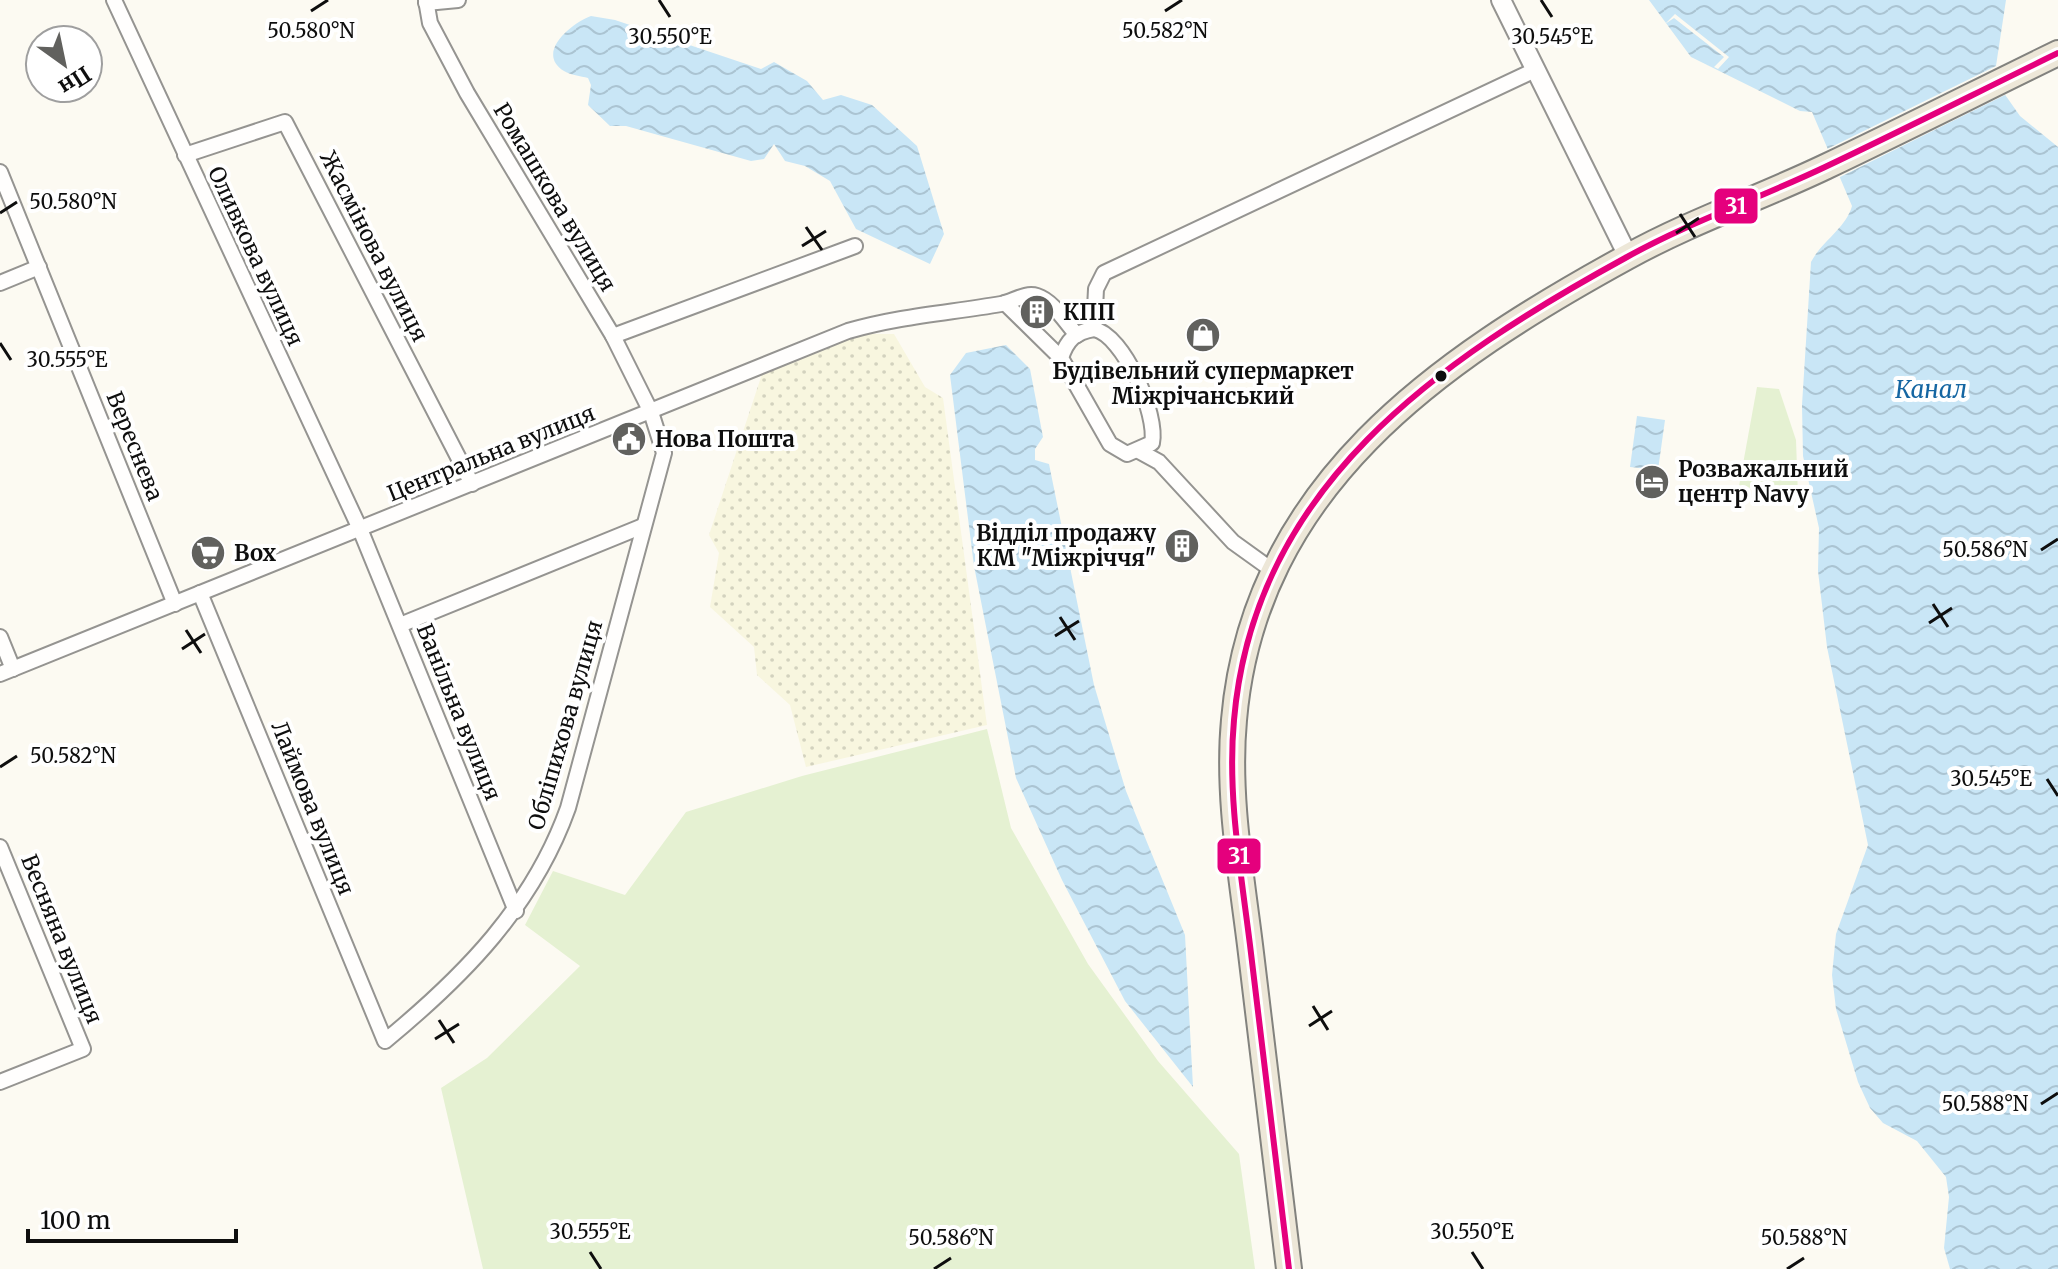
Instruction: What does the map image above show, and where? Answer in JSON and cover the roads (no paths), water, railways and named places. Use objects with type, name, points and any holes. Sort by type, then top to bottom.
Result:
[{"type":"main road","points":[[1289,1269],[1241,866],[1233,769],[1234,721],[1240,679],[1251,630],[1272,570],[1334,477],[1377,429],[1419,390],[1477,346],[1628,256],[1825,167],[2058,53]]},
{"type":"street","name":"Оливкова вулиця","points":[[114,0],[360,529]]},
{"type":"street","points":[[425,1],[458,0]]},
{"type":"street","points":[[1501,0],[1628,256]]},
{"type":"street","name":"Ромашкова вулиця","points":[[425,1],[430,23],[467,93],[613,336],[651,412]]},
{"type":"street","points":[[1094,329],[1096,289],[1104,273],[1535,70]]},
{"type":"street","name":"Жасмінова вулиця","points":[[185,155],[285,122],[472,484]]},
{"type":"street","name":"Вереснева","points":[[0,172],[175,604]]},
{"type":"street","points":[[613,336],[855,246]]},
{"type":"street","points":[[0,283],[39,267]]},
{"type":"street","name":"Центральна вулиця","points":[[6,671],[848,331],[901,316],[1005,303],[1027,295],[1037,296],[1077,335]]},
{"type":"street","points":[[1005,303],[1061,358],[1110,444],[1127,454],[1145,447]]},
{"type":"street","points":[[1061,358],[1070,339],[1077,335],[1094,329],[1113,339],[1125,357],[1153,418],[1145,447]]},
{"type":"street","name":"Обліпихова вулиця","points":[[385,1041],[453,979],[516,911],[554,847],[568,808],[664,453],[651,412]]},
{"type":"street","points":[[1145,447],[1233,542],[1272,570]]},
{"type":"street","points":[[400,625],[643,526]]},
{"type":"street","name":"Ванільна вулиця","points":[[360,529],[516,911]]},
{"type":"street","name":"Лаймова вулиця","points":[[200,593],[385,1041]]},
{"type":"street","points":[[0,637],[6,671]]},
{"type":"street","name":"Весняна вулиця","points":[[0,847],[4,869],[83,1049],[0,1082]]},
{"type":"water","name":"Канал","points":[[1649,0],[2006,0],[1994,79],[2020,116],[2058,147],[2058,1269],[1950,1269],[1944,1248],[1949,1197],[1946,1177],[1917,1141],[1883,1123],[1870,1108],[1858,1082],[1836,1009],[1832,975],[1836,934],[1868,845],[1827,647],[1818,571],[1819,528],[1803,456],[1802,405],[1811,262],[1845,221],[1852,206],[1812,112],[1800,111],[1691,57]]},
{"type":"water","points":[[591,16],[615,20],[761,69],[774,62],[807,81],[823,100],[841,95],[872,105],[917,146],[944,234],[930,264],[856,229],[830,181],[805,166],[785,161],[774,144],[764,159],[751,161],[626,126],[610,126],[588,105],[591,85],[588,78],[564,71],[553,55],[567,31]]},
{"type":"water","points":[[1006,345],[1030,369],[1043,437],[1035,449],[1035,460],[1049,464],[1094,685],[1126,791],[1185,935],[1193,1087],[1125,1001],[1062,880],[1016,778],[974,566],[950,375],[966,353]]},
{"type":"water","points":[[1637,416],[1665,420],[1658,470],[1630,467]]},
{"type":"place","name":"КПП","points":[[1037,312]]},
{"type":"place","name":"Будівельний супермаркет Міжрічанський","points":[[1203,335]]},
{"type":"place","name":"Нова Пошта","points":[[629,439]]},
{"type":"place","name":"Розважальний центр Navy","points":[[1652,482]]},
{"type":"place","name":"Відділ продажу КМ \"Міжріччя\"","points":[[1182,546]]},
{"type":"place","name":"Box","points":[[208,553]]}]
